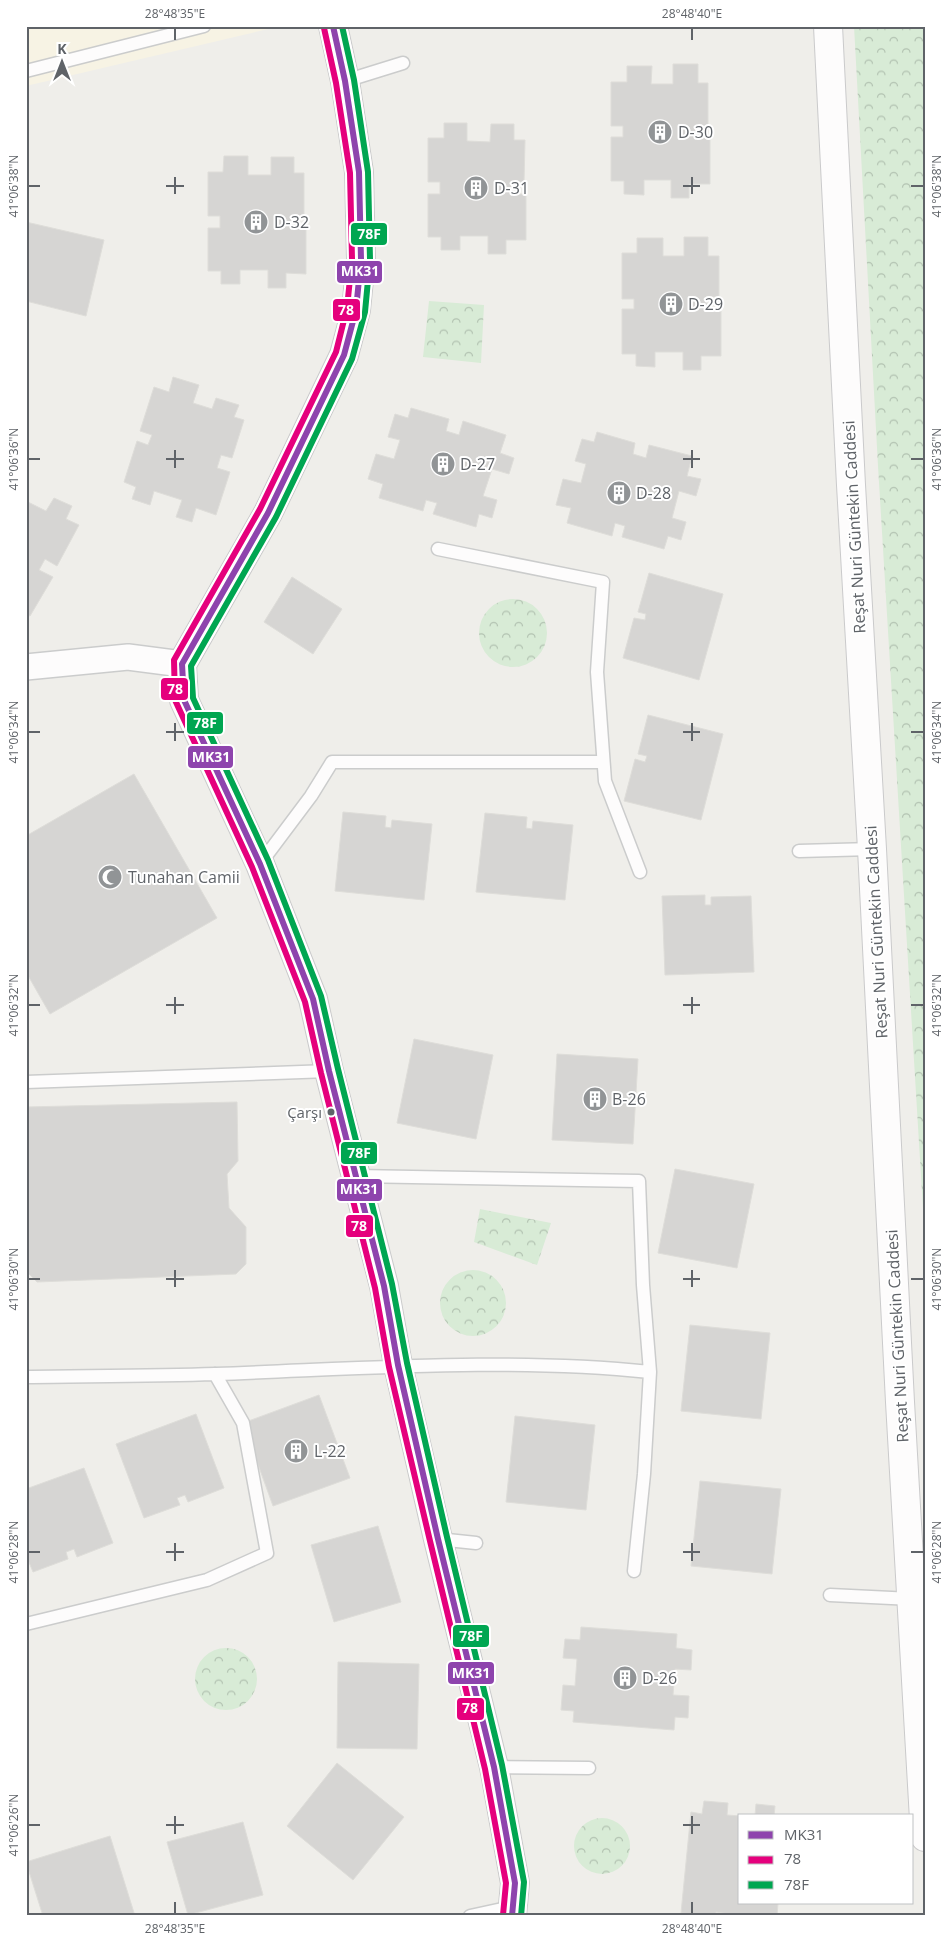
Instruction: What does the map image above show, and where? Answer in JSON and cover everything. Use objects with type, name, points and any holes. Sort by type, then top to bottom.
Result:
[{"type":"street","points":[[333,26],[345,80],[359,172],[360,259],[356,310],[344,356],[268,513],[182,664],[184,700],[260,864],[313,999],[329,1071],[384,1286],[398,1365],[438,1539],[494,1767],[515,1883],[512,1911]]},
{"type":"street","name":"Reşat Nuri Güntekin Caddesi","points":[[828,26],[900,1402],[925,1837]]},
{"type":"street","points":[[26,667],[128,658],[182,664]]},
{"type":"lane","points":[[26,71],[204,26]]},
{"type":"lane","points":[[345,80],[403,63]]},
{"type":"lane","points":[[438,549],[604,582],[597,672],[605,782],[640,872]]},
{"type":"lane","points":[[260,864],[312,796],[332,762],[604,762]]},
{"type":"lane","points":[[799,851],[872,849]]},
{"type":"lane","points":[[26,1082],[329,1071]]},
{"type":"lane","points":[[356,1176],[639,1181],[643,1285],[650,1372],[644,1474],[634,1571]]},
{"type":"lane","points":[[26,1377],[215,1374],[398,1365],[598,1366],[650,1372]]},
{"type":"lane","points":[[26,1624],[207,1580],[267,1553],[243,1423],[215,1374]]},
{"type":"lane","points":[[438,1539],[476,1543]]},
{"type":"lane","points":[[830,1594],[912,1600]]},
{"type":"lane","points":[[494,1767],[589,1768]]},
{"type":"lane","points":[[470,1916],[512,1911]]},
{"type":"shaded area","points":[[26,26],[281,26],[26,86]]},
{"type":"green space","points":[[854,26],[925,26],[925,1242],[878,466]]},
{"type":"green space","points":[[429,301],[484,305],[481,363],[423,357]]},
{"type":"green space","points":[[513,599],[526,602],[537,609],[544,620],[547,633],[544,646],[537,657],[526,664],[513,667],[500,664],[489,657],[482,646],[479,633],[482,620],[489,609],[500,602]]},
{"type":"green space","points":[[480,1209],[551,1223],[537,1265],[474,1242]]},
{"type":"green space","points":[[466,1270],[480,1270],[492,1275],[501,1284],[506,1296],[504,1316],[497,1327],[480,1336],[466,1336],[454,1331],[445,1322],[440,1310],[440,1296],[445,1284],[454,1275]]},
{"type":"green space","points":[[220,1648],[232,1648],[248,1657],[255,1667],[257,1679],[255,1691],[248,1701],[232,1710],[220,1710],[209,1705],[200,1696],[195,1685],[195,1673],[200,1662],[209,1653]]},
{"type":"green space","points":[[596,1818],[608,1818],[622,1826],[630,1840],[628,1857],[622,1866],[608,1874],[596,1874],[586,1869],[579,1862],[574,1852],[574,1840],[579,1830],[586,1823]]},
{"type":"building","name":"D-30","points":[[673,64],[698,64],[698,83],[708,83],[708,126],[696,126],[696,137],[710,138],[710,184],[689,184],[689,198],[671,198],[671,180],[644,180],[644,195],[624,194],[624,181],[611,181],[611,137],[623,137],[623,126],[611,126],[611,82],[627,82],[627,66],[652,66],[651,84],[673,84]]},
{"type":"building","name":"D-31","points":[[444,123],[467,123],[467,141],[490,142],[491,124],[514,124],[514,140],[525,140],[524,182],[512,182],[512,194],[526,194],[526,240],[506,240],[506,254],[488,254],[488,236],[460,236],[460,250],[441,250],[441,237],[428,237],[428,194],[440,194],[440,182],[428,182],[428,138],[444,138]]},
{"type":"building","name":"D-32","points":[[224,156],[248,156],[248,175],[271,175],[271,157],[294,157],[294,173],[304,173],[304,216],[292,216],[292,228],[306,228],[306,274],[286,273],[286,288],[268,288],[268,270],[240,270],[240,284],[221,284],[221,271],[208,271],[208,228],[220,228],[220,216],[208,216],[208,172],[223,172]]},
{"type":"building","points":[[26,222],[104,240],[86,316],[26,301]]},
{"type":"building","name":"D-29","points":[[684,237],[708,237],[708,256],[719,256],[719,297],[707,297],[707,310],[721,310],[721,356],[701,356],[701,370],[683,370],[683,352],[655,352],[655,367],[636,366],[636,354],[622,354],[622,309],[634,309],[634,299],[622,299],[622,253],[637,253],[637,238],[663,238],[663,256],[684,256]]},
{"type":"building","points":[[173,377],[199,385],[193,403],[212,409],[216,398],[239,405],[234,417],[244,420],[232,458],[221,455],[217,468],[230,472],[216,515],[196,508],[192,522],[176,517],[182,500],[154,491],[150,505],[132,499],[136,487],[124,482],[137,441],[148,445],[152,435],[140,431],[154,387],[169,392]]},
{"type":"building","name":"D-27","points":[[411,408],[449,419],[446,431],[459,435],[463,421],[506,435],[500,453],[514,458],[509,474],[492,469],[483,496],[497,500],[492,518],[479,514],[476,527],[433,514],[437,503],[426,500],[423,511],[379,498],[383,484],[368,479],[376,454],[394,459],[400,440],[388,437],[395,414],[408,418]]},
{"type":"building","name":"D-28","points":[[597,432],[635,443],[633,454],[646,458],[649,445],[692,456],[687,476],[701,479],[696,496],[679,491],[672,518],[686,522],[681,540],[668,536],[664,549],[622,537],[625,526],[615,523],[612,536],[567,523],[571,508],[556,505],[563,479],[581,483],[586,464],[575,461],[582,439],[594,442]]},
{"type":"building","points":[[54,498],[72,506],[66,519],[79,525],[57,566],[45,559],[39,570],[53,577],[30,616],[26,614],[26,501],[46,511]]},
{"type":"building","points":[[649,573],[723,594],[699,680],[623,658],[634,618],[645,620],[646,614],[638,612]]},
{"type":"building","points":[[292,577],[342,609],[313,654],[264,622]]},
{"type":"building","points":[[648,715],[723,734],[701,820],[624,801],[635,759],[645,762],[647,756],[638,754]]},
{"type":"building","name":"Tunahan Camii","points":[[134,774],[217,918],[50,1014],[26,972],[26,836]]},
{"type":"building","points":[[343,812],[386,816],[385,827],[391,828],[392,820],[432,824],[424,900],[335,891]]},
{"type":"building","points":[[485,813],[527,817],[526,828],[532,829],[533,821],[573,825],[565,900],[476,892]]},
{"type":"building","points":[[705,895],[705,905],[711,905],[711,897],[751,896],[754,972],[665,975],[662,896]]},
{"type":"building","points":[[414,1039],[493,1055],[476,1139],[397,1123]]},
{"type":"building","name":"B-26","points":[[557,1054],[638,1059],[633,1144],[552,1140]]},
{"type":"building","points":[[237,1102],[238,1161],[227,1174],[229,1208],[246,1227],[246,1264],[236,1274],[37,1282],[26,1271],[26,1107]]},
{"type":"building","points":[[675,1169],[754,1184],[737,1268],[658,1253]]},
{"type":"building","points":[[690,1325],[770,1333],[761,1419],[681,1411]]},
{"type":"building","name":"L-22","points":[[319,1395],[350,1478],[273,1506],[243,1423]]},
{"type":"building","points":[[196,1414],[224,1488],[188,1502],[185,1495],[177,1498],[180,1505],[144,1518],[116,1444]]},
{"type":"building","points":[[515,1416],[595,1425],[586,1510],[506,1502]]},
{"type":"building","points":[[84,1468],[113,1543],[77,1557],[74,1549],[66,1552],[68,1559],[33,1572],[26,1555],[26,1489]]},
{"type":"building","points":[[700,1481],[781,1489],[772,1574],[691,1566]]},
{"type":"building","points":[[378,1526],[401,1602],[334,1622],[311,1545]]},
{"type":"building","name":"D-26","points":[[581,1627],[677,1634],[676,1648],[692,1650],[691,1670],[675,1669],[673,1695],[689,1696],[688,1718],[675,1717],[674,1730],[573,1722],[574,1711],[561,1710],[563,1685],[575,1686],[577,1659],[563,1658],[565,1639],[580,1640]]},
{"type":"building","points":[[338,1662],[419,1664],[417,1749],[337,1748]]},
{"type":"building","points":[[337,1763],[404,1817],[353,1880],[287,1826]]},
{"type":"building","points":[[704,1801],[728,1803],[727,1815],[738,1816],[738,1904],[778,1904],[777,1916],[742,1916],[716,1912],[716,1916],[694,1916],[694,1914],[681,1913],[691,1812],[702,1814]]},
{"type":"building","points":[[756,1804],[775,1806],[774,1814],[755,1814]]},
{"type":"building","points":[[243,1822],[263,1895],[188,1915],[167,1842]]},
{"type":"building","points":[[110,1836],[135,1916],[43,1916],[26,1862]]},
{"type":"transit line","name":"MK31","points":[[333,26],[345,81],[359,172],[361,259],[356,310],[344,355],[268,513],[182,664],[184,700],[260,864],[313,999],[329,1071],[384,1286],[398,1365],[438,1539],[494,1767],[515,1883],[512,1916]]},
{"type":"transit line","name":"78F","points":[[342,26],[354,80],[368,172],[370,259],[365,312],[352,359],[276,517],[191,666],[193,698],[268,860],[321,996],[392,1284],[407,1363],[502,1765],[524,1882],[521,1916]]},
{"type":"transit line","name":"78","points":[[324,28],[336,83],[350,173],[352,259],[347,308],[336,352],[260,509],[174,660],[175,700],[252,867],[305,1002],[375,1288],[389,1367],[485,1769],[506,1883],[503,1915]]},
{"type":"place","name":"D-30","points":[[660,132]]},
{"type":"place","name":"D-31","points":[[476,188]]},
{"type":"place","name":"D-32","points":[[256,222]]},
{"type":"place","name":"D-29","points":[[671,304]]},
{"type":"place","name":"D-27","points":[[443,464]]},
{"type":"place","name":"D-28","points":[[619,493]]},
{"type":"place","name":"Tunahan Camii","points":[[110,877]]},
{"type":"place","name":"B-26","points":[[595,1099]]},
{"type":"place","name":"Çarşı","points":[[331,1112]]},
{"type":"place","name":"L-22","points":[[296,1451]]},
{"type":"place","name":"D-26","points":[[625,1678]]}]
